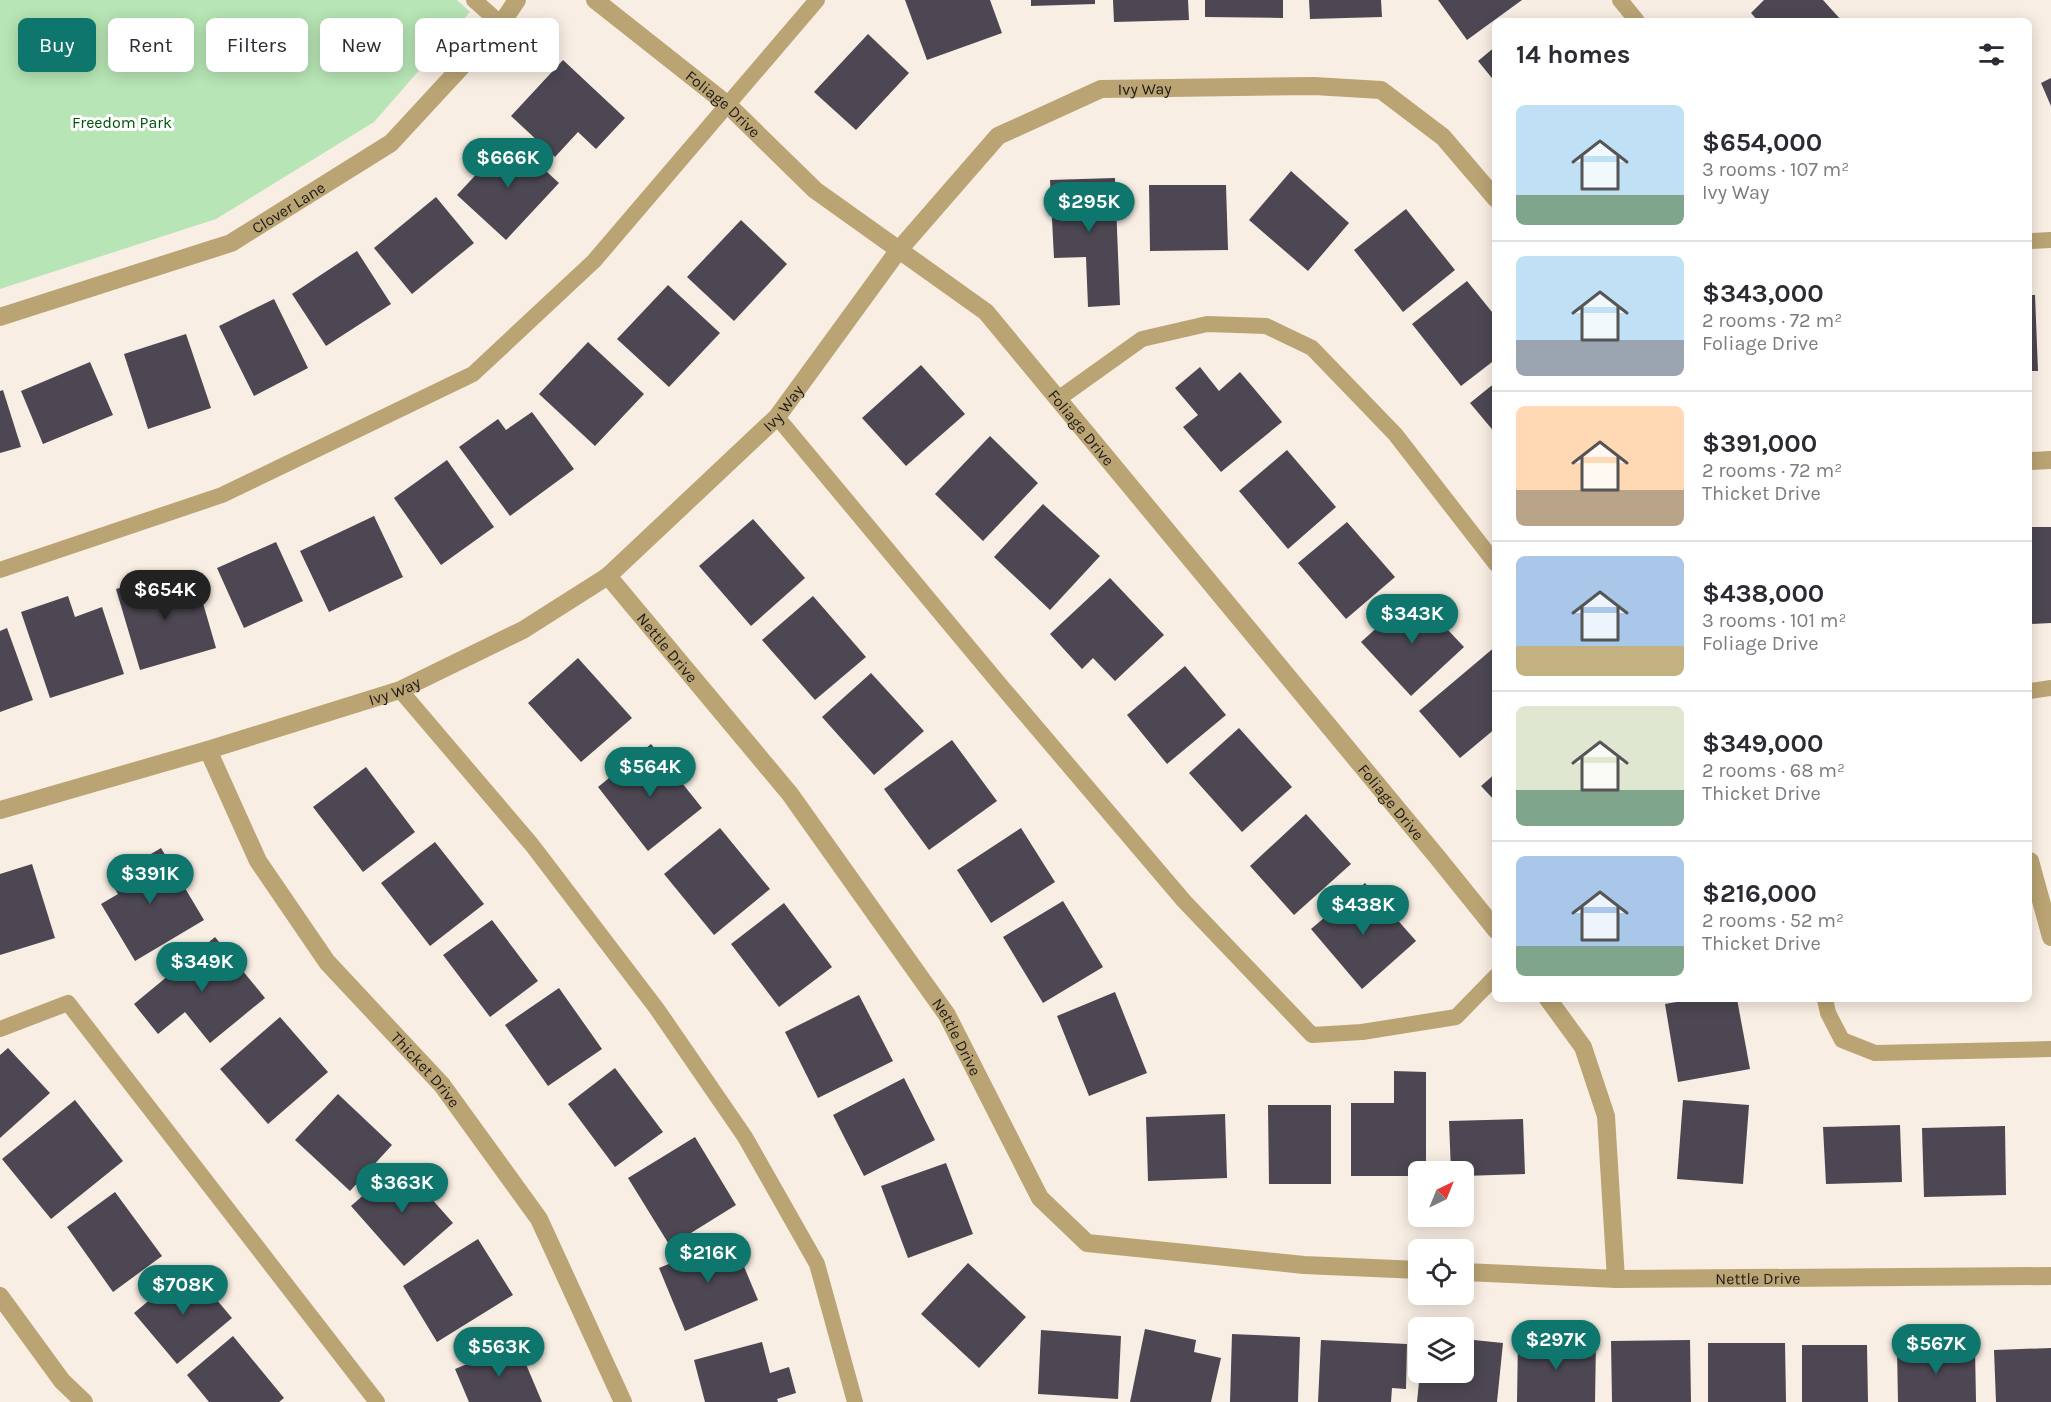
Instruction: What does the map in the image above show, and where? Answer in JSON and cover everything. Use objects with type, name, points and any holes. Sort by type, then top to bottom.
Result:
[{"type":"street","name":"Clover Lane","points":[[505,18],[517,0]]},
{"type":"street","name":"Foliage Drive","points":[[595,0],[728,105],[815,190],[986,312],[1492,925]]},
{"type":"street","name":"Clover Lane","points":[[0,317],[231,243],[391,143],[457,72]]},
{"type":"street","name":"Ivy Way","points":[[0,810],[208,750],[400,690],[523,630],[608,576],[777,417],[898,251],[998,136],[1101,89],[1314,86],[1381,90],[1443,136],[1492,194]]},
{"type":"street","points":[[2032,461],[2051,460]]},
{"type":"street","name":"Nettle Drive","points":[[608,576],[797,803],[947,1015],[1040,1198],[1087,1243],[1304,1265],[1408,1270]]},
{"type":"street","name":"Thicket Drive","points":[[208,750],[258,861],[327,962],[442,1085],[539,1219],[623,1402]]},
{"type":"street","points":[[2032,868],[2051,937]]},
{"type":"street","points":[[1550,1002],[1583,1047],[1606,1116],[1616,1278]]},
{"type":"street","name":"Nettle Drive","points":[[1474,1272],[1616,1278],[2051,1276]]},
{"type":"street","points":[[0,1296],[62,1381],[84,1402]]},
{"type":"lane","points":[[474,0],[494,18]]},
{"type":"lane","points":[[0,570],[222,495],[473,374],[594,261],[817,0]]},
{"type":"lane","points":[[1620,0],[1634,18]]},
{"type":"lane","points":[[2032,241],[2051,240]]},
{"type":"lane","points":[[1058,399],[1142,339],[1207,324],[1266,326],[1312,348],[1321,357],[1395,434],[1492,559]]},
{"type":"lane","points":[[777,417],[1009,696],[1184,901],[1312,1035],[1362,1032],[1456,1017],[1492,980]]},
{"type":"lane","points":[[2032,691],[2051,688]]},
{"type":"lane","points":[[400,690],[532,845],[657,1009],[745,1137],[818,1264],[855,1402]]},
{"type":"lane","points":[[1826,1002],[1828,1013],[1842,1041],[1875,1053],[2051,1049]]},
{"type":"lane","points":[[0,1029],[68,1003],[377,1402]]},
{"type":"green space","name":"Freedom Park","points":[[0,0],[457,0],[470,12],[465,18],[415,18],[415,72],[418,72],[374,122],[216,219],[0,289]]},
{"type":"building","points":[[905,0],[990,0],[1002,33],[927,60]]},
{"type":"building","points":[[1031,0],[1095,0],[1095,4],[1031,6]]},
{"type":"building","points":[[1113,0],[1188,0],[1189,20],[1114,22]]},
{"type":"building","points":[[1205,0],[1283,0],[1283,18],[1205,17]]},
{"type":"building","points":[[1309,0],[1381,0],[1382,17],[1310,19]]},
{"type":"building","points":[[1438,0],[1522,0],[1497,18],[1492,18],[1492,22],[1467,40]]},
{"type":"building","points":[[1764,0],[1823,0],[1839,18],[1755,18],[1751,13]]},
{"type":"building","points":[[868,34],[909,73],[856,130],[814,92]]},
{"type":"building","points":[[1492,49],[1492,78],[1478,61]]},
{"type":"building","points":[[563,60],[625,118],[596,149],[578,132],[555,157],[511,116],[552,72],[559,72],[559,64]]},
{"type":"building","points":[[2051,78],[2051,106],[2041,83]]},
{"type":"building","points":[[510,138],[559,183],[506,240],[457,195]]},
{"type":"building","points":[[1291,171],[1349,223],[1308,271],[1249,220]]},
{"type":"building","points":[[1115,178],[1120,305],[1088,307],[1086,257],[1054,258],[1050,180]]},
{"type":"building","points":[[1149,185],[1226,185],[1228,250],[1150,251]]},
{"type":"building","points":[[436,197],[474,243],[412,294],[374,248]]},
{"type":"building","points":[[1406,209],[1455,270],[1403,312],[1354,250]]},
{"type":"building","points":[[741,220],[787,264],[734,321],[687,277]]},
{"type":"building","points":[[357,251],[391,304],[326,346],[292,294]]},
{"type":"building","points":[[1467,281],[1492,312],[1492,362],[1461,386],[1412,324]]},
{"type":"building","points":[[668,285],[720,333],[669,387],[617,339]]},
{"type":"building","points":[[2032,295],[2035,295],[2038,371],[2032,371]]},
{"type":"building","points":[[274,299],[308,368],[254,396],[219,326]]},
{"type":"building","points":[[186,334],[211,408],[148,429],[124,354]]},
{"type":"building","points":[[588,342],[644,394],[595,446],[539,394]]},
{"type":"building","points":[[90,362],[113,415],[43,444],[21,391]]},
{"type":"building","points":[[921,365],[965,414],[906,466],[862,418]]},
{"type":"building","points":[[1200,367],[1219,391],[1240,372],[1282,422],[1221,472],[1183,427],[1198,415],[1175,388]]},
{"type":"building","points":[[1492,385],[1492,429],[1470,403]]},
{"type":"building","points":[[3,390],[21,447],[0,453],[0,391]]},
{"type":"building","points":[[532,412],[574,469],[510,516],[459,447],[498,419],[506,430]]},
{"type":"building","points":[[990,436],[1038,483],[983,541],[935,494]]},
{"type":"building","points":[[1287,450],[1336,507],[1288,549],[1239,491]]},
{"type":"building","points":[[447,460],[494,527],[441,565],[394,498]]},
{"type":"building","points":[[1043,504],[1100,556],[1050,610],[994,557]]},
{"type":"building","points":[[374,516],[403,577],[329,612],[300,551]]},
{"type":"building","points":[[753,519],[805,578],[751,626],[699,566]]},
{"type":"building","points":[[1347,522],[1395,577],[1346,619],[1298,563]]},
{"type":"building","points":[[2032,527],[2051,527],[2051,623],[2032,624]]},
{"type":"building","points":[[276,542],[303,601],[244,628],[217,568]]},
{"type":"building","points":[[160,576],[164,588],[196,579],[216,648],[140,670],[116,589]]},
{"type":"building","points":[[1110,578],[1164,635],[1115,681],[1093,658],[1082,669],[1050,634]]},
{"type":"building","points":[[1414,594],[1464,647],[1411,696],[1361,642]]},
{"type":"building","points":[[68,596],[75,617],[102,607],[124,674],[50,698],[21,612]]},
{"type":"building","points":[[813,596],[866,657],[815,700],[762,640]]},
{"type":"building","points":[[7,628],[33,700],[0,712],[0,631]]},
{"type":"building","points":[[1492,649],[1492,731],[1460,758],[1419,711]]},
{"type":"building","points":[[578,658],[632,718],[581,762],[528,703]]},
{"type":"building","points":[[1185,666],[1226,715],[1167,764],[1127,715]]},
{"type":"building","points":[[871,673],[924,731],[874,775],[822,717]]},
{"type":"building","points":[[1239,728],[1292,787],[1242,832],[1189,773]]},
{"type":"building","points":[[952,740],[997,801],[929,850],[884,789]]},
{"type":"building","points":[[651,744],[702,808],[648,851],[598,787]]},
{"type":"building","points":[[366,767],[415,832],[363,872],[313,807]]},
{"type":"building","points":[[1492,776],[1492,798],[1481,786]]},
{"type":"building","points":[[1306,814],[1351,864],[1294,915],[1250,866]]},
{"type":"building","points":[[720,828],[770,889],[714,935],[664,874]]},
{"type":"building","points":[[1021,828],[1055,882],[991,923],[957,870]]},
{"type":"building","points":[[435,842],[484,904],[430,946],[381,883]]},
{"type":"building","points":[[161,848],[204,920],[135,961],[101,904],[118,894],[109,879]]},
{"type":"building","points":[[32,864],[55,938],[0,955],[0,874]]},
{"type":"building","points":[[1365,883],[1416,941],[1362,989],[1311,929]]},
{"type":"building","points":[[1063,901],[1103,967],[1043,1003],[1003,937]]},
{"type":"building","points":[[784,903],[832,967],[779,1007],[731,944]]},
{"type":"building","points":[[492,920],[538,981],[490,1017],[443,955]]},
{"type":"building","points":[[215,937],[265,998],[210,1043],[185,1012],[158,1034],[134,1004]]},
{"type":"building","points":[[559,988],[602,1049],[548,1086],[505,1025]]},
{"type":"building","points":[[1115,992],[1147,1073],[1089,1096],[1057,1016]]},
{"type":"building","points":[[859,995],[893,1061],[818,1098],[785,1032]]},
{"type":"building","points":[[1738,1002],[1750,1069],[1678,1082],[1665,1004]]},
{"type":"building","points":[[280,1017],[328,1072],[268,1124],[220,1069]]},
{"type":"building","points":[[8,1048],[50,1093],[0,1138],[0,1055]]},
{"type":"building","points":[[615,1068],[663,1132],[615,1167],[568,1104]]},
{"type":"building","points":[[1394,1071],[1426,1072],[1426,1161],[1408,1161],[1408,1176],[1351,1176],[1351,1103],[1394,1103]]},
{"type":"building","points":[[904,1078],[935,1140],[864,1176],[833,1115]]},
{"type":"building","points":[[338,1094],[392,1145],[350,1191],[295,1140]]},
{"type":"building","points":[[75,1100],[123,1161],[51,1219],[2,1159]]},
{"type":"building","points":[[1683,1100],[1749,1105],[1743,1184],[1677,1179]]},
{"type":"building","points":[[1268,1105],[1331,1105],[1331,1184],[1269,1184]]},
{"type":"building","points":[[1225,1114],[1227,1178],[1148,1181],[1146,1117]]},
{"type":"building","points":[[1523,1119],[1525,1174],[1474,1176],[1474,1161],[1451,1161],[1449,1121]]},
{"type":"building","points":[[1900,1125],[1902,1182],[1826,1184],[1823,1127]]},
{"type":"building","points":[[2005,1126],[2006,1195],[1924,1197],[1922,1128]]},
{"type":"building","points":[[695,1137],[736,1205],[670,1246],[628,1178]]},
{"type":"building","points":[[400,1163],[453,1223],[404,1266],[351,1206]]},
{"type":"building","points":[[946,1163],[973,1234],[908,1258],[881,1186]]},
{"type":"building","points":[[115,1192],[162,1256],[113,1292],[67,1227]]},
{"type":"building","points":[[732,1238],[758,1300],[685,1331],[659,1268]]},
{"type":"building","points":[[478,1239],[513,1295],[437,1342],[403,1286]]},
{"type":"building","points":[[968,1263],[1026,1317],[979,1368],[921,1314]]},
{"type":"building","points":[[189,1267],[232,1318],[177,1364],[134,1313]]},
{"type":"building","points":[[1145,1329],[1196,1340],[1194,1352],[1221,1358],[1211,1402],[1130,1402]]},
{"type":"building","points":[[1041,1330],[1121,1336],[1118,1399],[1038,1394]]},
{"type":"building","points":[[1232,1334],[1300,1337],[1298,1402],[1230,1402]]},
{"type":"building","points":[[233,1336],[284,1398],[279,1402],[209,1402],[187,1375]]},
{"type":"building","points":[[1518,1339],[1596,1340],[1595,1402],[1517,1402]]},
{"type":"building","points":[[1321,1340],[1407,1344],[1406,1389],[1392,1388],[1391,1402],[1318,1402]]},
{"type":"building","points":[[1474,1340],[1503,1343],[1497,1402],[1417,1402],[1419,1383],[1474,1383]]},
{"type":"building","points":[[1690,1340],[1691,1402],[1612,1402],[1611,1341]]},
{"type":"building","points":[[762,1342],[770,1373],[789,1367],[796,1393],[777,1399],[778,1402],[705,1402],[694,1360]]},
{"type":"building","points":[[517,1343],[542,1402],[469,1402],[455,1369]]},
{"type":"building","points":[[1708,1343],[1785,1343],[1786,1402],[1708,1402]]},
{"type":"building","points":[[1802,1345],[1867,1345],[1868,1402],[1802,1402]]},
{"type":"building","points":[[1897,1348],[1975,1348],[1976,1402],[1898,1402]]},
{"type":"building","points":[[2051,1348],[2051,1402],[1996,1402],[1994,1350]]}]
